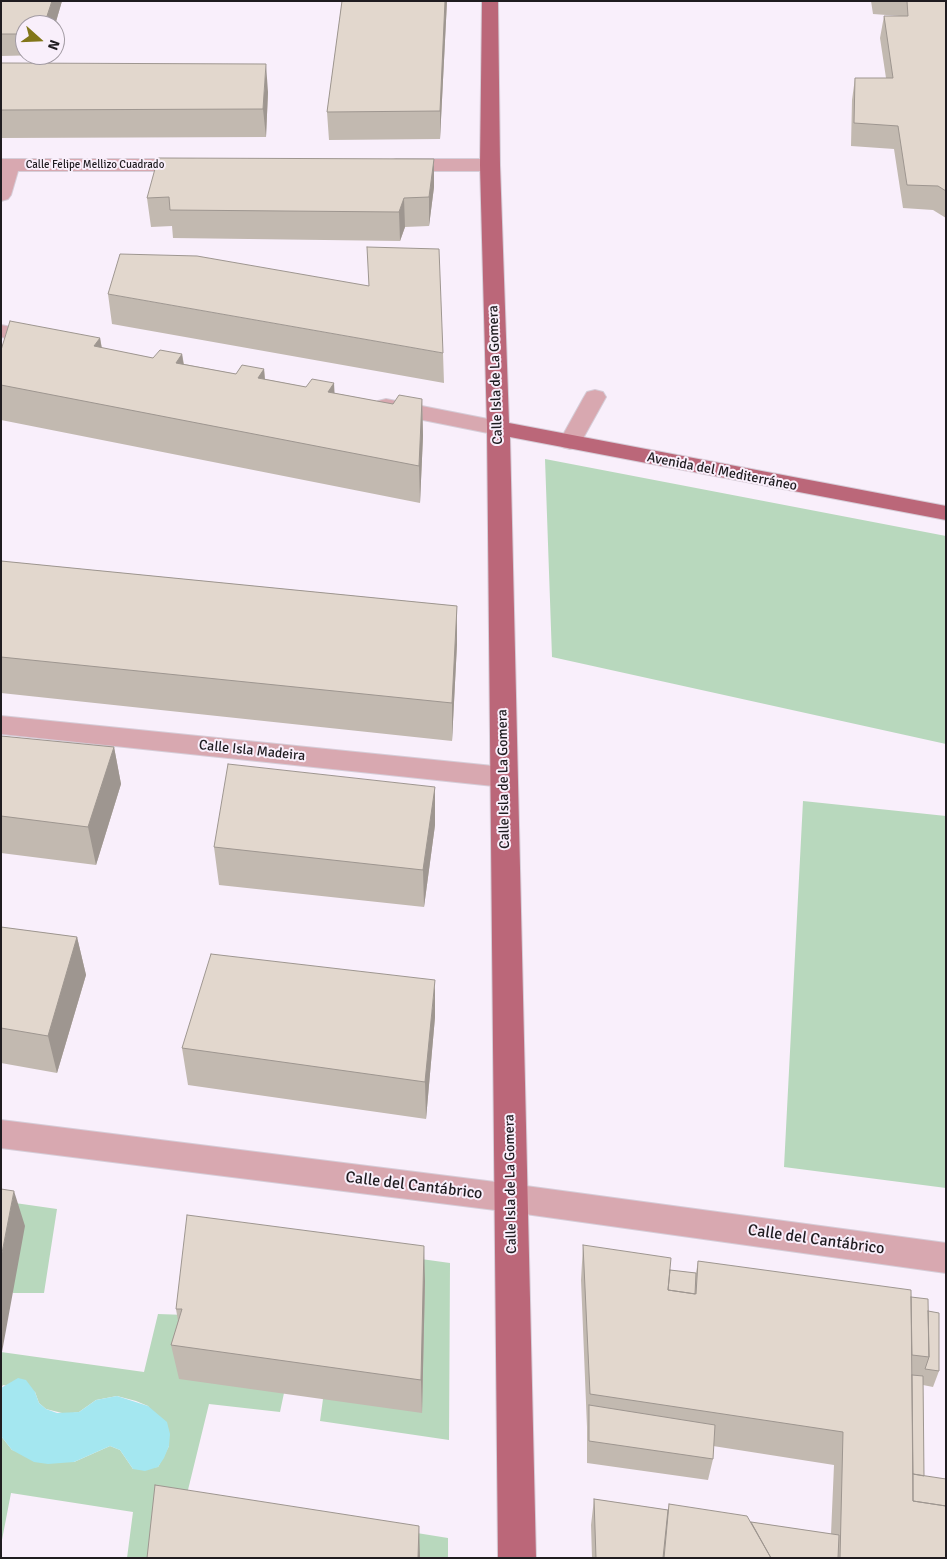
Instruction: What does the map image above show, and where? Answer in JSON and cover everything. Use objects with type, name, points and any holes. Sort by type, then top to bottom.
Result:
[{"type":"main road","name":"Calle Isla de La Gomera","points":[[490,1],[490,165],[498,428],[516,1558]]},
{"type":"main road","name":"Avenida del Mediterráneo","points":[[498,428],[946,513]]},
{"type":"street","points":[[1,195],[6,165]]},
{"type":"street","name":"Calle Felipe Mellizo Cuadrado","points":[[6,165],[210,165]]},
{"type":"street","points":[[380,165],[490,165]]},
{"type":"street","points":[[1,332],[60,343]]},
{"type":"street","points":[[570,442],[595,397]]},
{"type":"street","points":[[362,402],[498,428]]},
{"type":"street","name":"Calle Isla Madeira","points":[[1,725],[504,777]]},
{"type":"street","name":"Calle del Cantábrico","points":[[1,1134],[511,1198],[946,1258]]},
{"type":"green space","points":[[545,459],[946,536],[946,744],[552,657]]},
{"type":"green space","points":[[803,801],[946,816],[946,1188],[784,1167]]},
{"type":"green space","points":[[1,1201],[57,1209],[44,1293],[13,1293]]},
{"type":"green space","points":[[197,1228],[450,1263],[449,1440],[320,1421],[323,1399]]},
{"type":"green space","points":[[158,1314],[186,1315],[284,1393],[280,1412],[209,1404],[187,1494],[159,1558],[127,1558],[133,1512],[11,1493],[1,1545],[1,1436],[12,1450],[74,1462],[110,1446],[120,1450],[133,1469],[158,1467],[169,1446],[148,1406],[136,1401],[117,1396],[96,1400],[79,1412],[66,1414],[46,1409],[39,1403],[35,1392],[3,1385],[1,1388],[1,1352],[144,1372]]},
{"type":"green space","points":[[311,1516],[448,1538],[448,1558],[420,1558]]},
{"type":"water","points":[[18,1378],[26,1380],[35,1392],[39,1403],[46,1409],[57,1413],[79,1412],[96,1400],[117,1396],[148,1406],[167,1422],[170,1434],[169,1446],[164,1458],[158,1467],[145,1471],[133,1469],[120,1450],[110,1446],[74,1462],[48,1464],[34,1462],[12,1450],[1,1436],[1,1388]]},
{"type":"building","points":[[1,1],[52,1],[47,15],[15,15],[15,34],[1,34]]},
{"type":"building","points":[[342,1],[445,1],[440,111],[327,112]]},
{"type":"building","points":[[907,1],[946,1],[946,191],[938,186],[907,185],[898,126],[854,123],[855,78],[893,78],[884,16],[908,16]]},
{"type":"building","points":[[1,63],[15,63],[15,65],[65,65],[65,63],[266,64],[263,109],[1,110]]},
{"type":"building","points":[[158,158],[434,159],[429,197],[404,198],[399,212],[170,210],[169,197],[147,198]]},
{"type":"building","points":[[367,247],[439,249],[443,353],[108,294],[120,254],[197,256],[369,286]]},
{"type":"building","points":[[10,321],[100,338],[94,346],[153,358],[160,350],[182,354],[176,363],[236,374],[242,365],[264,369],[258,378],[306,387],[312,379],[334,383],[328,392],[393,404],[399,395],[422,399],[419,466],[1,385],[1,350]]},
{"type":"building","points":[[1,561],[457,606],[452,703],[1,657]]},
{"type":"building","points":[[1,736],[114,747],[88,827],[1,816]]},
{"type":"building","points":[[228,764],[435,787],[423,870],[214,847]]},
{"type":"building","points":[[1,927],[77,937],[48,1036],[1,1028]]},
{"type":"building","points":[[211,954],[435,980],[425,1082],[182,1048]]},
{"type":"building","points":[[1,1189],[14,1191],[1,1258]]},
{"type":"building","points":[[187,1215],[424,1246],[421,1380],[171,1345],[182,1309],[176,1309]]},
{"type":"building","points":[[583,1245],[671,1258],[668,1290],[696,1294],[698,1261],[911,1290],[913,1501],[946,1506],[946,1558],[840,1558],[843,1432],[590,1394]]},
{"type":"building","points":[[670,1270],[696,1273],[695,1294],[668,1290]]},
{"type":"building","points":[[911,1297],[928,1299],[929,1357],[912,1355]]},
{"type":"building","points":[[928,1311],[939,1313],[939,1371],[925,1369],[929,1357]]},
{"type":"building","points":[[912,1375],[923,1376],[924,1476],[913,1474]]},
{"type":"building","points":[[589,1405],[715,1425],[713,1459],[589,1441]]},
{"type":"building","points":[[913,1474],[946,1479],[946,1506],[913,1501]]},
{"type":"building","points":[[155,1485],[419,1526],[418,1558],[147,1558]]},
{"type":"building","points":[[594,1499],[668,1510],[663,1558],[596,1558]]},
{"type":"building","points":[[669,1504],[747,1516],[771,1558],[664,1558]]},
{"type":"building","points":[[751,1522],[839,1535],[838,1558],[771,1558]]}]
